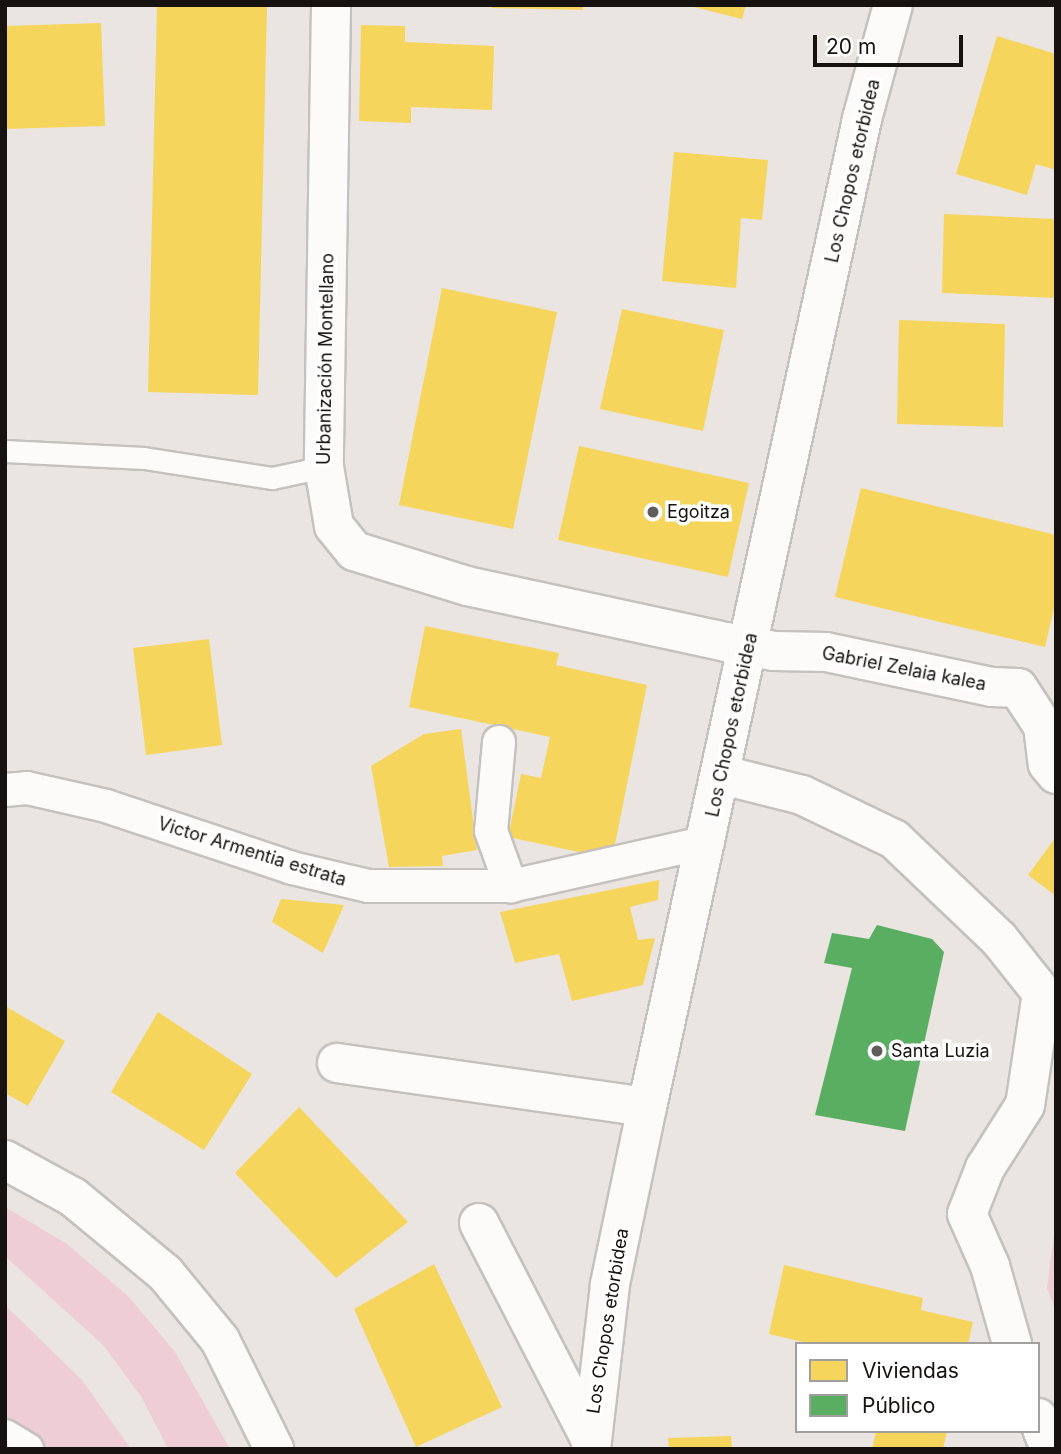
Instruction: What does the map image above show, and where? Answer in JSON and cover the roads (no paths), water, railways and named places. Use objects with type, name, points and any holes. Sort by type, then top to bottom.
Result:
[{"type":"street","name":"Urbanización Montellano","points":[[331,5],[324,467],[334,526],[354,551],[467,586],[749,645]]},
{"type":"street","name":"Los Chopos etorbidea","points":[[591,1444],[610,1284],[647,1107],[723,775],[862,119],[893,5]]},
{"type":"street","name":"Gabriel Zelaia kalea","points":[[749,645],[826,652],[992,687],[1056,692]]},
{"type":"street","points":[[1018,688],[1043,726],[1048,764],[1056,774]]},
{"type":"street","points":[[499,742],[491,831],[510,886]]},
{"type":"street","points":[[723,775],[802,795],[894,839],[999,939],[1042,993],[1025,1105],[985,1168],[967,1214],[990,1266],[1011,1342]]},
{"type":"street","name":"Victor Armentia estrata","points":[[5,790],[26,788],[106,806],[292,868],[368,886],[510,886],[708,842]]},
{"type":"street","points":[[337,1063],[647,1107]]},
{"type":"street","points":[[5,1160],[73,1197],[165,1273],[220,1340],[274,1449]]},
{"type":"street","points":[[479,1223],[591,1444]]},
{"type":"street","points":[[1040,1423],[1050,1449]]},
{"type":"street","points":[[5,1436],[27,1449]]},
{"type":"lane","points":[[5,451],[144,458],[272,478],[324,467]]},
{"type":"place","name":"Egoitza","points":[[653,512]]},
{"type":"place","name":"Santa Luzia","points":[[877,1051]]}]
